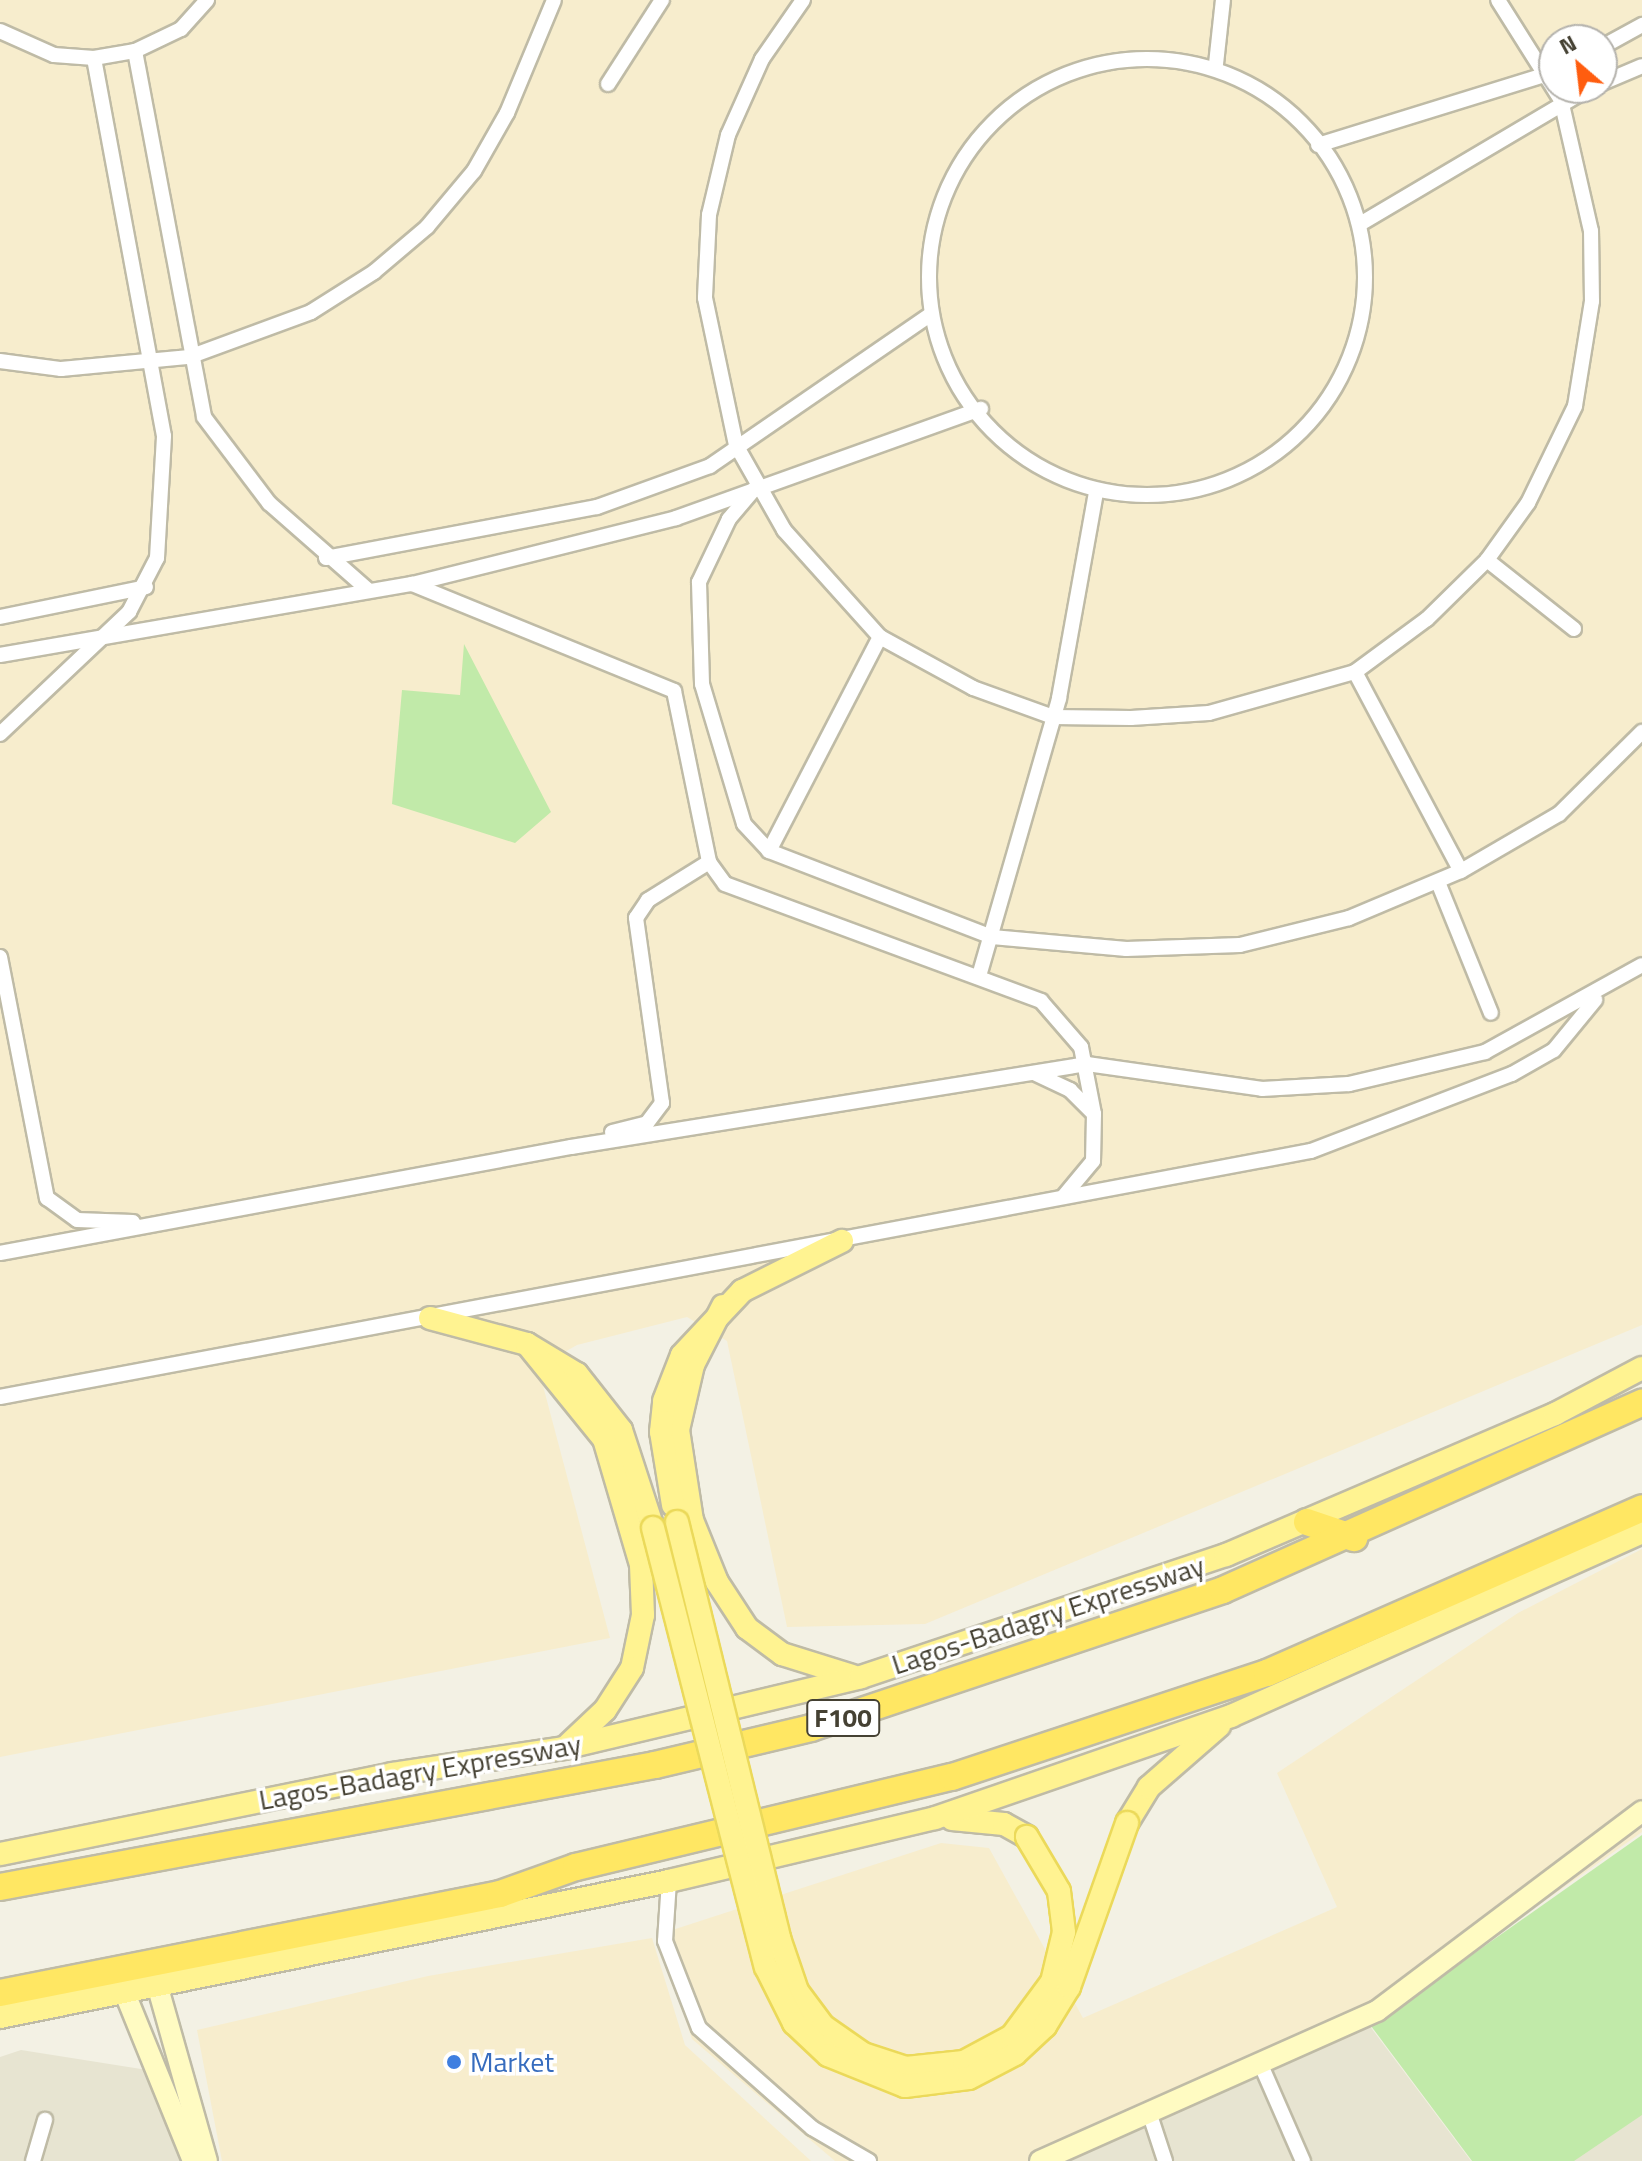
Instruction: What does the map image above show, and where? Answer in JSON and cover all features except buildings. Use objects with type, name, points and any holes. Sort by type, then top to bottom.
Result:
[{"type":"highway","name":"Lagos-Badagry Expressway","points":[[0,1887],[655,1765],[811,1728],[1223,1590],[1354,1538],[1642,1403]]},
{"type":"highway","points":[[0,1993],[500,1894],[576,1867],[952,1777],[1267,1673],[1642,1508]]},
{"type":"highway","points":[[1307,1522],[1354,1538]]},
{"type":"main road","points":[[842,1241],[757,1281],[723,1306],[682,1355],[664,1401],[664,1465],[779,1938],[797,1991],[823,2026],[863,2054],[906,2068],[964,2062],[1012,2036],[1052,1982],[1064,1932],[1059,1891],[1027,1837],[1004,1824],[935,1818]]},
{"type":"main road","points":[[723,1306],[693,1365],[678,1430],[684,1489],[705,1556],[732,1607],[765,1644],[804,1664],[861,1677]]},
{"type":"main road","points":[[430,1318],[527,1344],[577,1374],[609,1411],[653,1528],[766,1967],[794,2023],[828,2055],[905,2086],[969,2078],[1015,2054],[1045,2026],[1069,1987],[1127,1823],[1162,1773],[1231,1716]]},
{"type":"main road","points":[[527,1344],[604,1439],[643,1588],[632,1668],[605,1710],[564,1748]]},
{"type":"main road","name":"Lagos-Badagry Expressway","points":[[0,1854],[392,1774],[564,1748],[861,1677],[1140,1589],[1307,1522],[1642,1368]]},
{"type":"main road","points":[[0,2017],[124,1991],[158,1988],[669,1881],[935,1818],[1231,1716],[1642,1532]]},
{"type":"main road","points":[[1040,2161],[1377,2011],[1642,1811]]},
{"type":"main road","points":[[158,1988],[207,2161]]},
{"type":"main road","points":[[124,1991],[193,2161]]},
{"type":"street","points":[[0,31],[54,55],[94,58],[135,51],[181,29],[207,0]]},
{"type":"street","points":[[0,361],[61,369],[151,365],[189,357],[311,312],[374,272],[427,227],[474,171],[507,113],[554,0]]},
{"type":"street","points":[[608,84],[662,0]]},
{"type":"street","points":[[803,0],[762,59],[728,135],[709,215],[705,298],[716,380],[736,445],[756,487],[829,587],[880,637],[973,688],[1053,717],[1209,713],[1355,672],[1427,619],[1487,560],[1535,490],[1575,406],[1582,372],[1592,301],[1591,231],[1562,104]]},
{"type":"street","points":[[1216,64],[1223,0]]},
{"type":"street","points":[[1498,0],[1538,58]]},
{"type":"street","points":[[1618,38],[1642,25]]},
{"type":"street","points":[[135,51],[195,395],[217,436],[326,558],[367,589]]},
{"type":"street","points":[[0,734],[101,639],[146,587],[165,474],[151,365],[94,58]]},
{"type":"street","points":[[1150,58],[1216,64],[1284,108],[1318,145],[1360,224],[1364,313],[1331,396],[1306,429],[1269,460],[1186,494],[1096,493],[1036,470],[981,409],[928,316],[926,252],[943,190],[988,127],[1027,93],[1086,66],[1150,58]]},
{"type":"street","points":[[1618,76],[1642,66]]},
{"type":"street","points":[[1318,145],[1538,77]]},
{"type":"street","points":[[1360,224],[1555,104]]},
{"type":"street","points":[[326,558],[597,507],[710,466],[736,445],[928,316]]},
{"type":"street","points":[[0,655],[367,589],[412,584],[676,518],[981,409]]},
{"type":"street","points":[[756,487],[729,519],[699,582],[702,684],[744,824],[769,851],[992,937],[1126,949],[1240,945],[1349,918],[1461,871],[1559,814],[1642,732]]},
{"type":"street","points":[[979,976],[1053,717],[1096,493]]},
{"type":"street","points":[[1487,560],[1574,629]]},
{"type":"street","points":[[412,584],[674,691],[709,862],[737,890],[1041,1001],[1070,1030],[1087,1064],[1094,1114],[1089,1170],[1059,1200]]},
{"type":"street","points":[[0,617],[146,587]]},
{"type":"street","points":[[769,851],[880,637]]},
{"type":"street","points":[[1355,672],[1461,871]]},
{"type":"street","points":[[571,1147],[647,1123],[662,1103],[636,918],[648,900],[709,862]]},
{"type":"street","points":[[1438,882],[1491,1013]]},
{"type":"street","points":[[0,957],[3,985],[47,1198],[77,1220],[161,1223]]},
{"type":"street","points":[[0,1253],[571,1147],[1087,1064],[1262,1089],[1349,1084],[1485,1052],[1600,993],[1642,965]]},
{"type":"street","points":[[0,1397],[1311,1151],[1447,1104],[1554,1050],[1600,993]]},
{"type":"street","points":[[1033,1073],[1070,1090],[1094,1114]]},
{"type":"street","points":[[669,1881],[665,1941],[699,2028],[812,2128],[869,2161]]},
{"type":"street","points":[[1261,2065],[1303,2161]]},
{"type":"street","points":[[1149,2112],[1165,2161]]},
{"type":"street","points":[[33,2161],[45,2120]]},
{"type":"shaded area","points":[[0,0],[1642,0],[1642,1325],[925,1624],[787,1627],[727,1341],[687,1317],[577,1345],[538,1367],[610,1638],[0,1757]]},
{"type":"shaded area","points":[[1642,1549],[1642,1832],[1369,2025],[1049,2161],[835,2161],[692,2039],[657,1935],[941,1843],[989,1848],[1083,2018],[1337,1907],[1277,1773],[1518,1613]]},
{"type":"shaded area","name":"Market","points":[[652,1938],[685,2045],[811,2161],[222,2161],[197,2030],[428,1976]]},
{"type":"shaded area","points":[[1369,2025],[1471,2161],[1049,2161]]},
{"type":"shaded area","points":[[21,2050],[160,2072],[181,2161],[0,2161],[0,2057]]},
{"type":"shaded area","points":[[1642,2112],[1642,2161],[1570,2161]]},
{"type":"green space","points":[[464,644],[551,812],[515,843],[392,804],[402,690],[460,695]]},
{"type":"green space","points":[[1642,1835],[1642,2115],[1574,2161],[1472,2161],[1371,2026]]},
{"type":"place","name":"Market","points":[[454,2062]]}]
